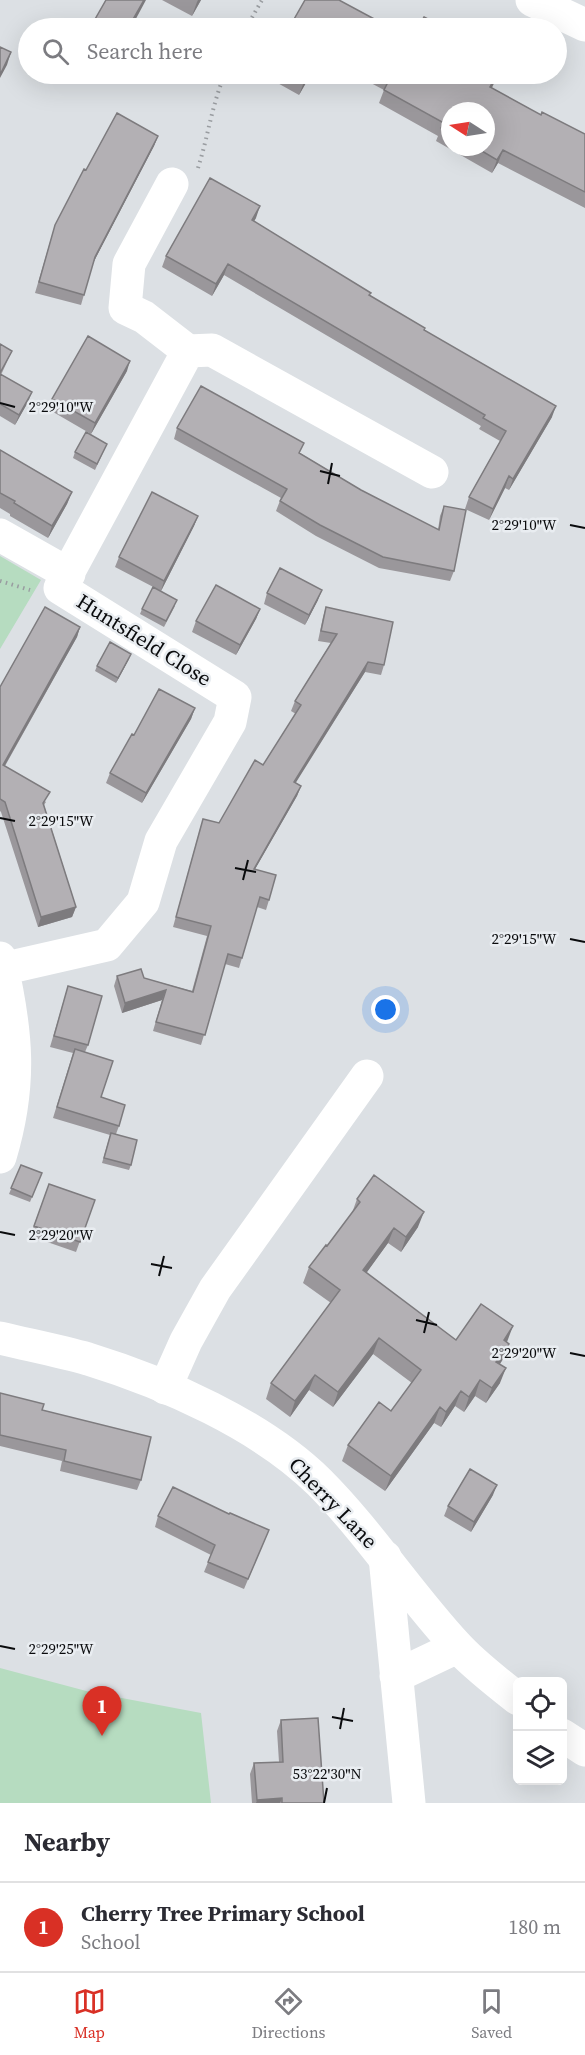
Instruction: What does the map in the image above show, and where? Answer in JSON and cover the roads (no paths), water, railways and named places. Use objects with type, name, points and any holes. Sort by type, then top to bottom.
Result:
[{"type":"street","points":[[532,0],[585,25]]},
{"type":"street","points":[[172,184],[129,264],[126,308],[144,317],[188,351],[212,350],[432,472]]},
{"type":"street","name":"Huntsfield Close","points":[[1,964],[107,945],[143,902],[161,841],[230,722],[235,697],[60,588],[188,351]]},
{"type":"street","points":[[0,535],[69,574]]},
{"type":"street","points":[[0,1157],[9,1126],[16,1082],[15,1039],[1,964]]},
{"type":"street","points":[[165,1388],[186,1341],[215,1289],[367,1076]]},
{"type":"street","name":"Cherry Lane","points":[[0,1338],[86,1359],[130,1373],[257,1433],[317,1480],[385,1557],[457,1647],[513,1695]]},
{"type":"street","points":[[385,1557],[409,1803]]},
{"type":"street","points":[[396,1676],[457,1647]]},
{"type":"street","points":[[567,1738],[585,1750]]},
{"type":"place","name":"Cherry Tree Primary School","points":[[102,1736]]}]
